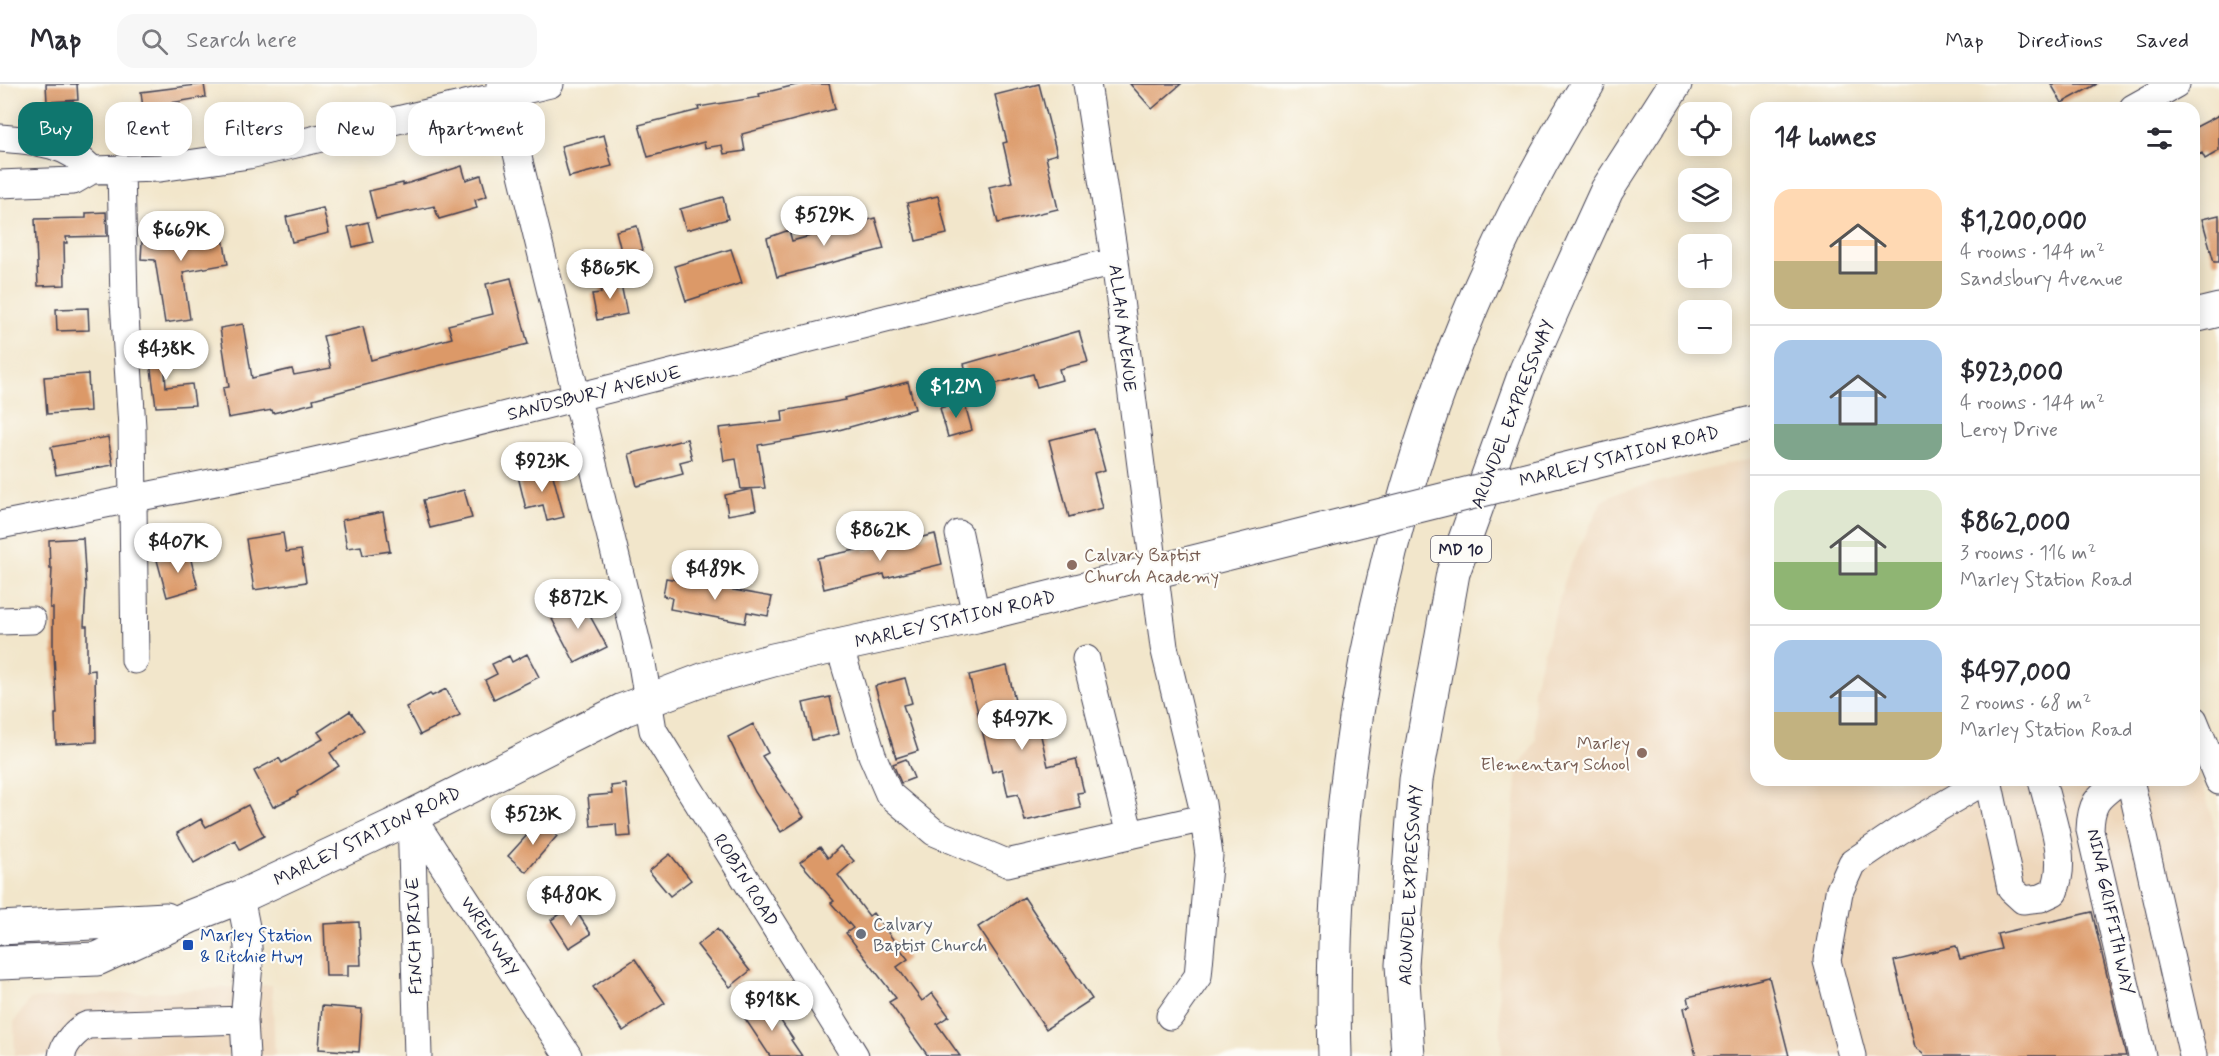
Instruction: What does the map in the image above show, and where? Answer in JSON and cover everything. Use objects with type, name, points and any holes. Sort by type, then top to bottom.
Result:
[{"type":"main road","points":[[1335,1056],[1338,877],[1343,815],[1360,689],[1388,562],[1433,409],[1481,285],[1540,165],[1588,84]]},
{"type":"main road","name":"ARUNDEL EXPRESSWAY","points":[[1408,1056],[1402,965],[1416,780],[1453,573],[1526,370],[1602,200],[1675,84]]},
{"type":"main road","points":[[2200,315],[2219,310]]},
{"type":"main road","name":"MARLEY STATION ROAD","points":[[0,963],[97,958],[240,897],[411,816],[599,722],[648,700],[736,669],[976,616],[1154,573],[1750,423]]},
{"type":"main road","name":"MARLEY STATION ROAD","points":[[0,928],[189,917]]},
{"type":"street","points":[[0,184],[73,181],[92,170],[121,170],[201,163],[249,155],[501,90],[550,84]]},
{"type":"street","name":"ALLAN AVENUE","points":[[1088,84],[1115,261],[1164,647],[1204,818],[1209,855],[1198,976],[1170,1016]]},
{"type":"street","points":[[2144,102],[2176,84]]},
{"type":"street","name":"ROBIN ROAD","points":[[501,90],[642,664],[653,730],[855,1056]]},
{"type":"street","points":[[0,138],[24,139],[63,149],[80,157],[92,170]]},
{"type":"street","points":[[121,170],[124,301],[132,427],[135,660]]},
{"type":"street","name":"SANDSBURY AVENUE","points":[[0,525],[388,445],[1115,261]]},
{"type":"street","points":[[959,534],[976,616]]},
{"type":"street","points":[[0,621],[32,620]]},
{"type":"street","points":[[839,645],[872,755],[889,794],[934,832],[1007,863],[1204,818]]},
{"type":"street","points":[[1086,658],[1130,835]]},
{"type":"street","points":[[2200,737],[2219,781]]},
{"type":"street","points":[[1852,1056],[1827,961],[1839,892],[1852,863],[1899,831],[1977,786]]},
{"type":"street","points":[[1988,786],[2011,889],[2023,900],[2041,898],[2054,892],[2060,878],[2061,861],[2043,786]]},
{"type":"street","name":"NINA GRIFFITH WAY","points":[[2113,786],[2099,797],[2091,811],[2090,830],[2142,1056]]},
{"type":"street","points":[[2131,786],[2193,1056]]},
{"type":"street","name":"FINCH DRIVE","points":[[411,816],[418,1056]]},
{"type":"street","name":"WREN WAY","points":[[411,816],[568,1056]]},
{"type":"street","points":[[240,897],[247,932],[249,964],[244,1020],[246,1056]]},
{"type":"street","points":[[62,1056],[64,1046],[88,1025],[244,1020]]},
{"type":"shaded area","name":"Marley Elementary School","points":[[1750,459],[1750,786],[2200,786],[2200,777],[2219,843],[2219,1056],[1502,1056],[1498,984],[1518,769],[1536,740],[1533,689],[1568,570],[1602,501],[1620,492]]},
{"type":"shaded area","points":[[272,985],[275,1056],[15,1056],[14,1022],[30,999]]},
{"type":"building","points":[[46,84],[77,84],[78,100],[47,102]]},
{"type":"building","points":[[204,84],[206,97],[176,102],[142,102],[141,92]]},
{"type":"building","points":[[800,84],[829,84],[835,109],[742,134],[745,151],[724,154],[722,145],[705,148],[704,142],[648,157],[639,125],[699,110],[698,107],[760,97],[759,94]]},
{"type":"building","points":[[1039,84],[1057,154],[1046,157],[1058,209],[998,223],[989,187],[1012,182],[1003,143],[1007,142],[995,95]]},
{"type":"building","points":[[1130,84],[1181,84],[1152,109]]},
{"type":"building","points":[[2051,84],[2097,84],[2064,102],[2061,102]]},
{"type":"building","points":[[2219,115],[2219,151],[2205,159],[2202,153],[2200,154],[2200,125]]},
{"type":"building","points":[[604,135],[612,166],[569,177],[561,146]]},
{"type":"building","points":[[462,166],[466,180],[481,175],[487,196],[475,200],[477,208],[439,219],[434,206],[376,219],[369,191],[403,183],[403,185]]},
{"type":"building","points":[[938,196],[947,234],[916,241],[907,203]]},
{"type":"building","points":[[723,197],[728,219],[686,230],[680,209]]},
{"type":"building","points":[[323,208],[329,233],[292,242],[286,217]]},
{"type":"building","points":[[106,212],[107,236],[66,237],[67,243],[64,243],[65,285],[38,286],[35,219],[86,218],[86,213]]},
{"type":"building","points":[[2219,215],[2219,262],[2214,262],[2202,219]]},
{"type":"building","points":[[875,218],[884,249],[777,277],[767,238],[789,230],[792,241]]},
{"type":"building","points":[[368,222],[373,242],[353,247],[348,227]]},
{"type":"building","points":[[220,224],[228,264],[183,272],[190,319],[165,323],[155,260],[141,259],[143,226],[187,230]]},
{"type":"building","points":[[637,226],[643,250],[622,255],[616,231]]},
{"type":"building","points":[[731,249],[742,283],[686,301],[675,266]]},
{"type":"building","points":[[511,278],[528,344],[313,399],[314,403],[273,413],[272,410],[228,418],[223,388],[229,387],[220,328],[243,324],[252,378],[292,369],[294,375],[331,368],[323,336],[363,327],[371,360],[452,338],[448,325],[493,314],[486,284]]},
{"type":"building","points":[[620,279],[627,314],[597,320],[592,294],[601,293],[599,282]]},
{"type":"building","points":[[88,308],[89,330],[57,331],[56,309]]},
{"type":"building","points":[[1079,331],[1088,362],[1059,369],[1062,380],[1037,387],[1033,374],[972,390],[964,364]]},
{"type":"building","points":[[163,344],[166,387],[192,384],[195,405],[156,407],[150,362],[144,363],[143,346]]},
{"type":"building","points":[[88,374],[90,411],[47,414],[44,377]]},
{"type":"building","points":[[908,382],[915,409],[828,433],[758,445],[765,488],[741,489],[736,459],[724,461],[719,428],[783,421],[782,411],[846,400],[845,398]]},
{"type":"building","points":[[964,401],[972,430],[948,437],[940,408]]},
{"type":"building","points":[[1094,429],[1105,470],[1094,473],[1103,508],[1069,517],[1049,440]]},
{"type":"building","points":[[108,437],[113,465],[56,475],[51,447]]},
{"type":"building","points":[[687,439],[692,459],[680,462],[683,474],[637,486],[629,454]]},
{"type":"building","points":[[551,468],[564,517],[547,521],[543,505],[526,509],[518,476]]},
{"type":"building","points":[[752,489],[756,510],[728,515],[725,495]]},
{"type":"building","points":[[464,490],[472,518],[430,528],[423,500]]},
{"type":"building","points":[[383,512],[390,551],[363,555],[361,546],[347,548],[342,520]]},
{"type":"building","points":[[283,533],[286,552],[301,550],[306,582],[254,590],[246,539]]},
{"type":"building","points":[[935,534],[942,564],[885,578],[884,574],[824,589],[817,558],[865,548],[865,551]]},
{"type":"building","points":[[83,538],[86,587],[84,626],[87,626],[87,671],[95,670],[96,742],[56,744],[53,608],[50,608],[52,568],[50,568],[49,540]]},
{"type":"building","points":[[189,552],[198,588],[167,597],[157,560]]},
{"type":"building","points":[[666,578],[772,597],[768,616],[747,612],[745,623],[670,609],[672,598],[663,596]]},
{"type":"building","points":[[578,594],[607,647],[575,663],[552,619],[564,613],[559,604]]},
{"type":"building","points":[[527,654],[539,677],[494,699],[485,680],[497,674],[492,664],[509,656],[512,662]]},
{"type":"building","points":[[1007,666],[1021,727],[1038,723],[1048,766],[1076,759],[1084,792],[1077,793],[1081,808],[1025,821],[1018,794],[1008,796],[1002,769],[992,772],[969,675]]},
{"type":"building","points":[[905,678],[912,703],[903,705],[918,751],[896,758],[875,686]]},
{"type":"building","points":[[446,689],[460,715],[420,735],[406,707],[430,694],[432,696]]},
{"type":"building","points":[[830,697],[839,734],[812,740],[803,703]]},
{"type":"building","points":[[350,711],[364,730],[330,753],[339,766],[297,792],[298,795],[273,807],[254,771],[279,758],[282,763],[323,739],[318,732]]},
{"type":"building","points":[[753,724],[768,753],[762,756],[804,817],[781,832],[755,792],[728,737]]},
{"type":"building","points":[[906,759],[914,778],[901,783],[893,764]]},
{"type":"building","points":[[626,784],[631,836],[617,837],[616,824],[591,826],[588,796],[612,794],[611,786]]},
{"type":"building","points":[[248,805],[264,836],[240,849],[235,840],[194,863],[177,833],[201,819],[206,827]]},
{"type":"building","points":[[540,821],[557,836],[526,872],[508,856]]},
{"type":"building","points":[[840,846],[854,861],[838,875],[869,916],[873,913],[908,959],[897,967],[922,1001],[932,993],[949,1016],[937,1024],[960,1056],[928,1056],[889,1002],[896,998],[846,933],[853,928],[831,903],[834,901],[800,862],[820,847],[828,858]]},
{"type":"building","points":[[670,854],[691,880],[670,896],[649,871]]},
{"type":"building","points":[[1024,897],[1092,999],[1046,1029],[978,927]]},
{"type":"building","points":[[573,906],[591,934],[569,948],[551,920]]},
{"type":"building","points":[[2092,912],[2126,1056],[1924,1056],[1915,1047],[1894,961],[1956,946],[1960,959],[2001,949],[1997,934]]},
{"type":"building","points":[[359,922],[361,965],[348,965],[348,976],[326,976],[324,924]]},
{"type":"building","points":[[717,929],[750,971],[730,987],[697,945]]},
{"type":"building","points":[[635,959],[665,1003],[623,1031],[593,987]]},
{"type":"building","points":[[1769,977],[1789,1056],[1696,1056],[1684,1008],[1690,1006],[1688,997]]},
{"type":"building","points":[[767,1000],[802,1056],[770,1056],[744,1017]]},
{"type":"building","points":[[322,1006],[362,1009],[359,1052],[319,1049]]},
{"type":"place","name":"Calvary Baptist Church Academy","points":[[1072,565]]},
{"type":"place","name":"Marley Elementary School","points":[[1642,753]]},
{"type":"place","name":"Calvary Baptist Church","points":[[861,934]]},
{"type":"place","name":"Marley Station & Ritchie Hwy","points":[[188,945]]}]
